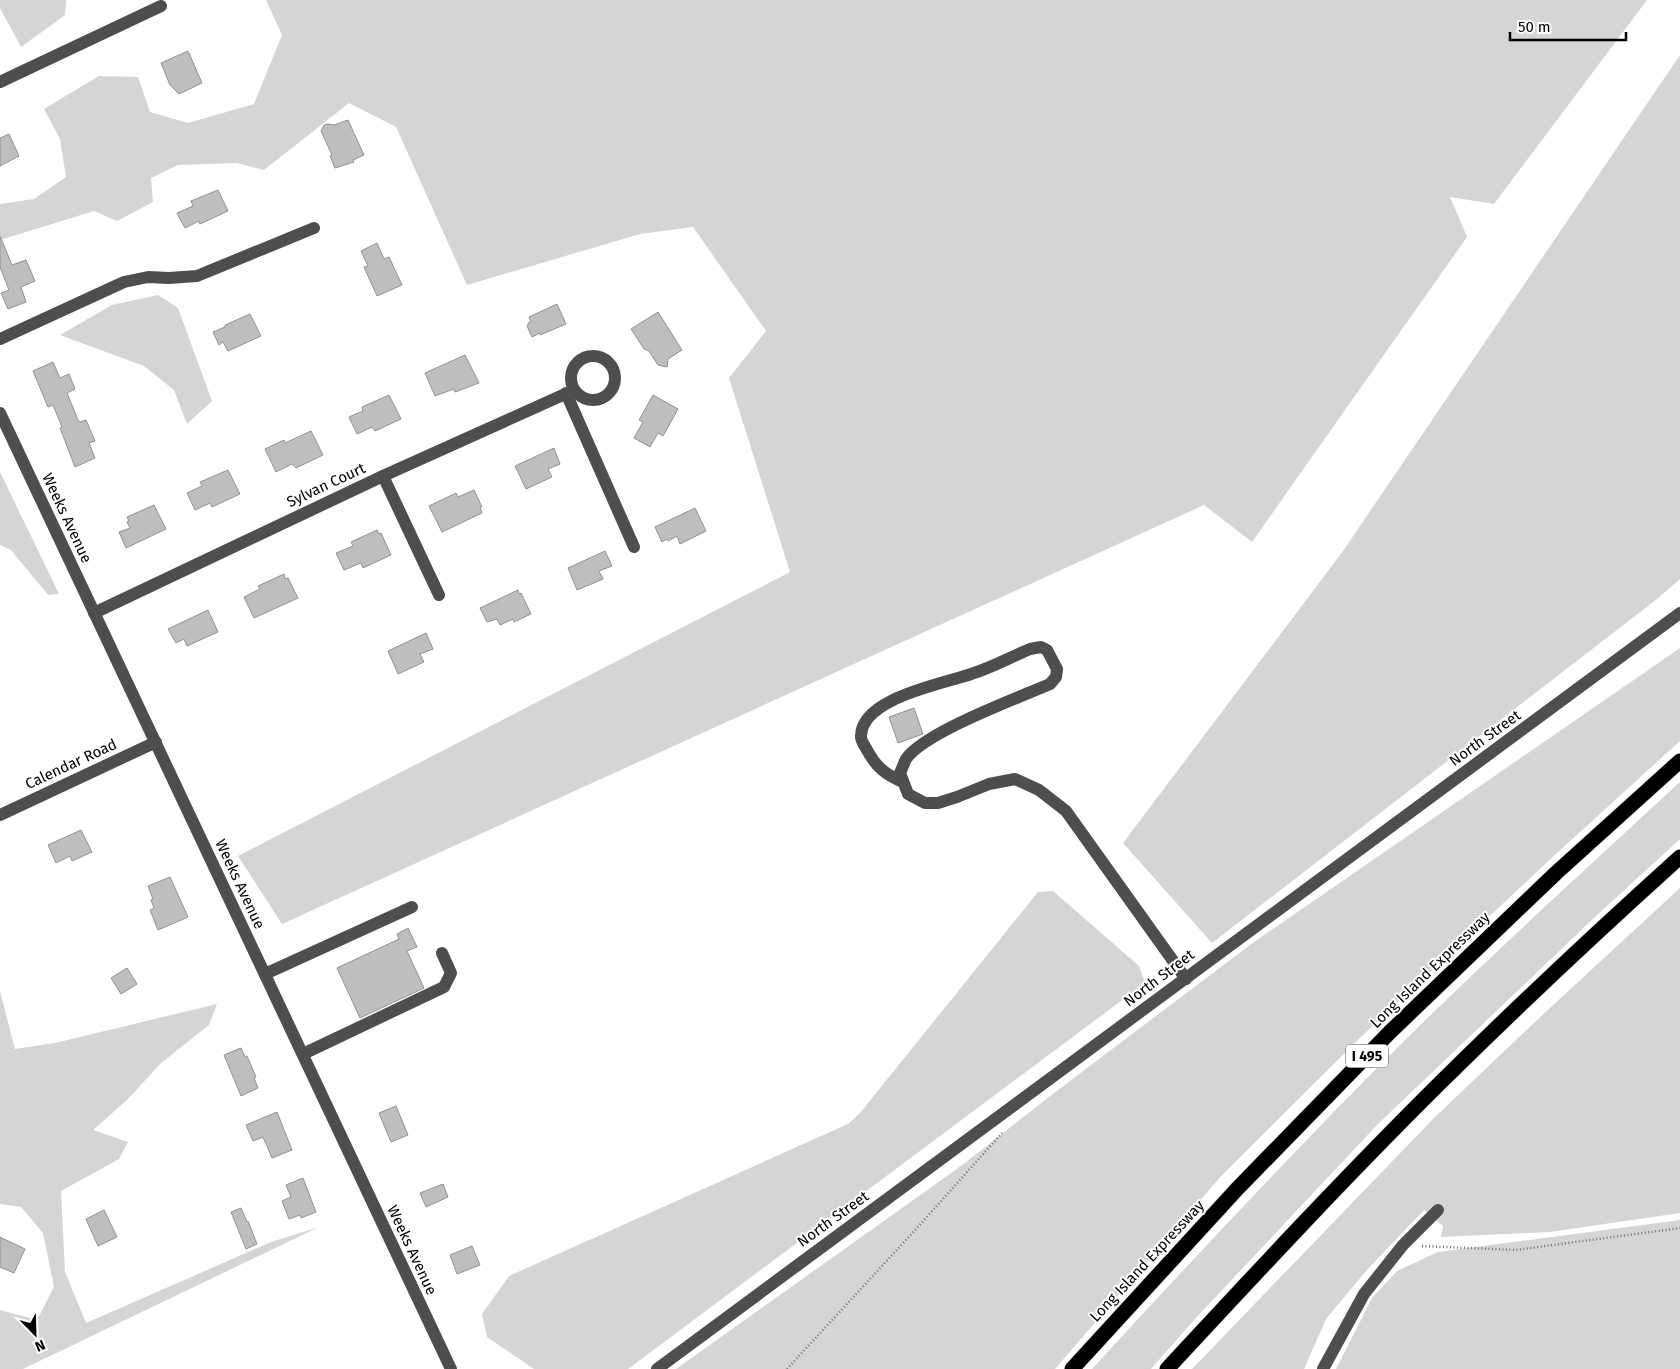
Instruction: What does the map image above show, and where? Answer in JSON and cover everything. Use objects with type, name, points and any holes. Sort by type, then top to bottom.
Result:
[{"type":"highway","name":"Long Island Expressway","points":[[1072,1369],[1237,1189],[1390,1032],[1556,873],[1680,761]]},
{"type":"highway","points":[[1167,1369],[1288,1238],[1440,1082],[1605,925],[1680,857]]},
{"type":"street","points":[[0,82],[161,6]]},
{"type":"street","points":[[0,339],[124,282],[148,277],[197,276],[314,228]]},
{"type":"street","name":"Sylvan Court","points":[[94,613],[383,476],[570,392],[634,546]]},
{"type":"street","name":"Weeks Avenue","points":[[0,413],[451,1369]]},
{"type":"street","points":[[383,476],[440,595]]},
{"type":"street","name":"North Street","points":[[657,1369],[1680,613]]},
{"type":"street","points":[[903,782],[889,777],[874,763],[861,738],[863,724],[875,710],[902,695],[974,673],[1030,649],[1040,647],[1047,650],[1057,669],[1056,677],[1050,684],[974,716],[928,739],[907,758],[900,773],[908,794],[924,803],[938,803],[989,784],[1015,779],[1039,790],[1066,811],[1186,979]]},
{"type":"street","name":"Calendar Road","points":[[0,815],[156,742]]},
{"type":"street","points":[[265,974],[412,907]]},
{"type":"street","points":[[303,1054],[444,987],[451,974],[442,953]]},
{"type":"street","points":[[1323,1369],[1364,1294],[1403,1245],[1438,1210]]},
{"type":"path","points":[[787,1369],[1002,1133]]},
{"type":"path","points":[[1403,1245],[1516,1250],[1680,1228]]},
{"type":"shaded area","points":[[0,0],[66,0],[65,15],[21,47],[0,8]]},
{"type":"shaded area","points":[[266,0],[1647,0],[1494,204],[1450,197],[1467,237],[1252,542],[1204,505],[282,924],[238,856],[790,572],[729,378],[766,331],[693,227],[640,234],[467,285],[396,127],[349,103],[264,170],[237,163],[178,165],[151,178],[153,202],[117,221],[94,211],[0,240],[0,204],[34,199],[66,177],[60,139],[44,109],[99,76],[138,77],[150,112],[188,123],[254,104],[282,35]]},
{"type":"shaded area","points":[[1680,55],[1680,579],[1657,599],[1212,943],[1123,843],[1343,551]]},
{"type":"shaded area","points":[[158,295],[178,308],[212,401],[187,424],[174,390],[144,366],[60,335],[112,305]]},
{"type":"shaded area","points":[[0,472],[59,594],[48,595],[11,550],[0,545]]},
{"type":"shaded area","points":[[1680,648],[1680,741],[1557,853],[1362,1036],[1222,1175],[1055,1369],[676,1369],[961,1166],[1054,1093],[1254,942]]},
{"type":"shaded area","points":[[1680,782],[1680,839],[1596,916],[1378,1124],[1194,1320],[1151,1369],[1092,1369],[1321,1125],[1434,1011]]},
{"type":"shaded area","points":[[1680,888],[1680,1213],[1550,1232],[1441,1237],[1443,1226],[1424,1210],[1366,1271],[1326,1319],[1304,1369],[1192,1369],[1434,1118]]},
{"type":"shaded area","points":[[1053,891],[1139,966],[1145,983],[628,1369],[534,1369],[487,1337],[482,1314],[509,1276],[848,1124],[860,1113],[1038,892]]},
{"type":"shaded area","points":[[0,991],[15,1049],[55,1043],[217,1004],[209,1025],[161,1063],[127,1100],[93,1130],[128,1142],[119,1159],[61,1191],[65,1272],[86,1323],[271,1242],[319,1227],[23,1369],[0,1369],[0,1310],[37,1320],[54,1287],[43,1233],[21,1207],[0,1204]]},
{"type":"shaded area","points":[[1680,1220],[1680,1369],[1336,1369],[1372,1298],[1397,1271],[1438,1252]]},
{"type":"building","points":[[188,51],[202,83],[179,94],[170,85],[161,63]]},
{"type":"building","points":[[348,120],[364,155],[353,160],[354,162],[335,168],[330,156],[332,155],[321,131],[324,125],[334,125]]},
{"type":"building","points":[[9,134],[19,156],[0,166],[0,138]]},
{"type":"building","points":[[218,190],[228,211],[200,224],[199,221],[185,228],[177,213],[193,206],[191,201]]},
{"type":"building","points":[[0,236],[12,265],[26,260],[35,281],[21,287],[26,302],[8,309],[1,293],[9,290],[0,267]]},
{"type":"building","points":[[377,243],[384,259],[389,257],[402,285],[377,296],[364,267],[368,266],[361,251]]},
{"type":"building","points":[[557,304],[566,324],[532,337],[527,326],[531,322],[529,317]]},
{"type":"building","points":[[658,312],[682,350],[668,359],[667,367],[658,365],[649,351],[644,349],[631,329]]},
{"type":"building","points":[[250,314],[261,336],[228,351],[223,342],[219,345],[213,332]]},
{"type":"building","points":[[465,355],[479,383],[455,392],[454,389],[435,396],[425,373]]},
{"type":"building","points":[[53,362],[60,378],[69,374],[75,389],[67,393],[78,420],[80,422],[86,420],[95,441],[89,443],[95,458],[75,467],[53,405],[48,407],[33,371]]},
{"type":"building","points":[[389,395],[401,419],[375,431],[372,427],[357,434],[349,417],[363,411],[362,407]]},
{"type":"building","points":[[653,395],[678,409],[663,436],[658,433],[650,447],[634,438],[643,422],[639,420]]},
{"type":"building","points":[[311,431],[323,455],[296,468],[292,464],[276,472],[265,449],[284,440],[285,443]]},
{"type":"building","points":[[554,448],[560,464],[548,469],[552,477],[526,489],[515,466]]},
{"type":"building","points":[[228,470],[240,494],[212,507],[210,503],[195,510],[187,493],[202,486],[200,482]]},
{"type":"building","points":[[474,490],[482,507],[480,507],[482,513],[442,532],[429,506],[456,493],[458,497]]},
{"type":"building","points":[[154,505],[166,529],[126,548],[119,532],[130,528],[127,517]]},
{"type":"building","points":[[695,508],[706,531],[680,544],[677,536],[662,542],[655,527]]},
{"type":"building","points":[[377,530],[379,534],[381,533],[391,555],[363,568],[361,563],[344,570],[336,553],[353,546],[351,542]]},
{"type":"building","points":[[605,551],[612,566],[599,571],[603,579],[577,590],[568,568]]},
{"type":"building","points":[[284,574],[285,579],[288,578],[298,598],[254,618],[244,597],[260,589],[258,586]]},
{"type":"building","points":[[518,590],[531,614],[514,622],[513,619],[500,625],[497,619],[487,622],[480,608]]},
{"type":"building","points":[[208,610],[218,632],[187,646],[184,639],[176,643],[168,629]]},
{"type":"building","points":[[426,633],[433,649],[420,654],[424,662],[398,674],[388,651]]},
{"type":"building","points":[[914,708],[923,734],[898,743],[889,717]]},
{"type":"building","points":[[81,830],[92,852],[72,861],[70,856],[56,863],[48,845]]},
{"type":"building","points":[[170,877],[188,917],[158,930],[150,910],[154,908],[148,886]]},
{"type":"building","points":[[408,928],[417,947],[407,951],[424,988],[360,1018],[337,968],[399,939],[397,934]]},
{"type":"building","points":[[127,968],[137,984],[121,994],[111,978]]},
{"type":"building","points":[[241,1048],[245,1057],[247,1056],[256,1077],[254,1078],[258,1088],[241,1096],[224,1055]]},
{"type":"building","points":[[396,1106],[408,1135],[391,1142],[379,1113]]},
{"type":"building","points":[[277,1112],[292,1150],[272,1158],[263,1137],[253,1141],[246,1125]]},
{"type":"building","points":[[303,1178],[316,1212],[301,1218],[300,1215],[289,1219],[282,1201],[291,1197],[286,1185]]},
{"type":"building","points":[[443,1184],[448,1197],[426,1207],[420,1193]]},
{"type":"building","points":[[241,1208],[257,1244],[246,1249],[231,1212]]},
{"type":"building","points":[[104,1210],[117,1237],[98,1246],[86,1219]]},
{"type":"building","points":[[0,1237],[25,1249],[14,1273],[0,1267]]},
{"type":"building","points":[[472,1246],[480,1265],[457,1274],[450,1255]]}]
